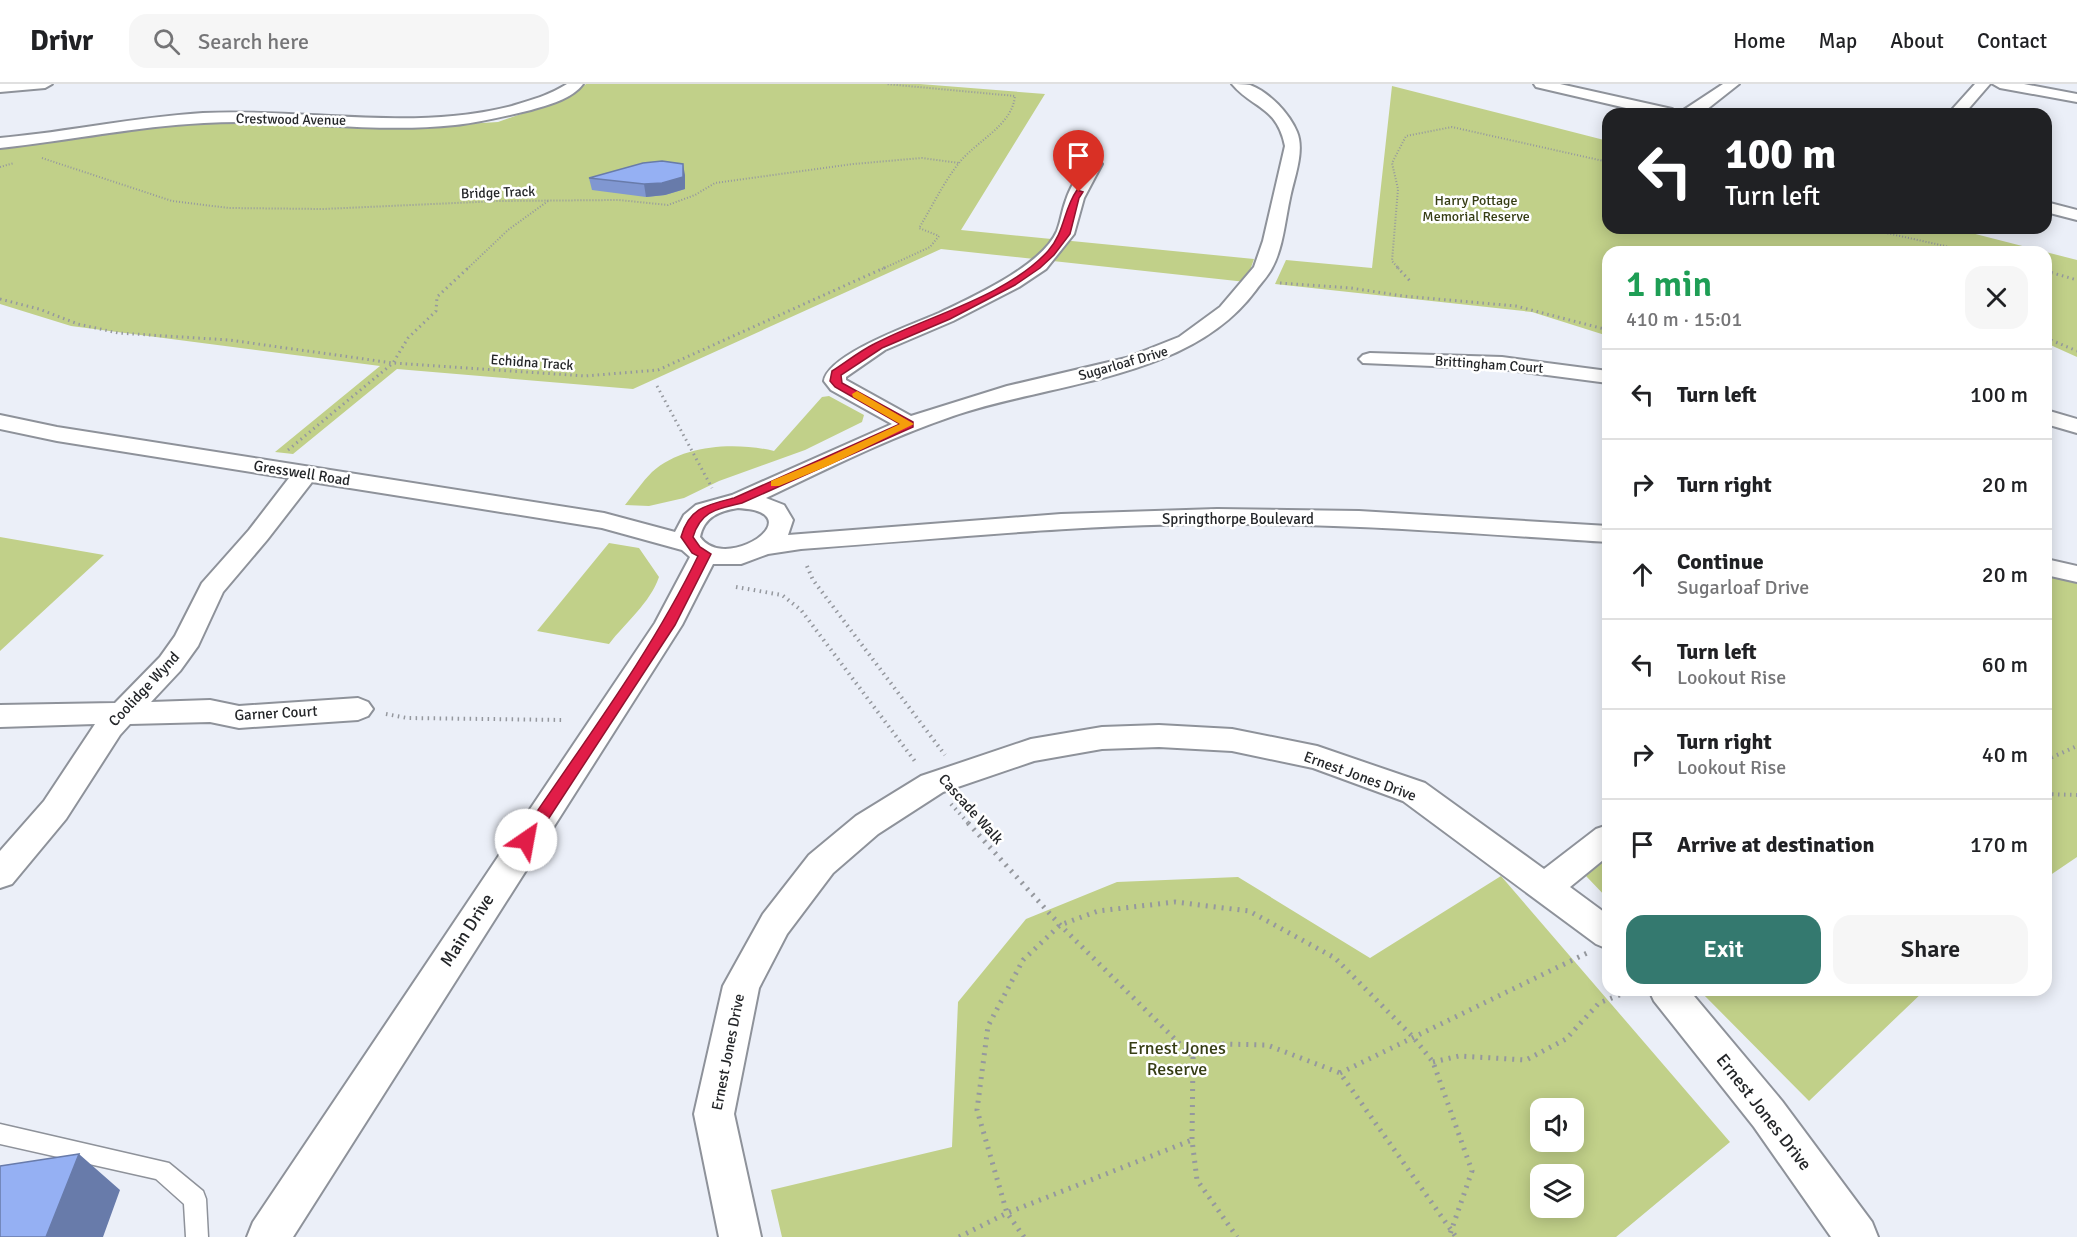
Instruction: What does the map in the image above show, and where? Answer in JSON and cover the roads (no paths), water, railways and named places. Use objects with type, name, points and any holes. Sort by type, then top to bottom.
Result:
[{"type":"street","points":[[0,88],[45,84]]},
{"type":"street","name":"Crestwood Avenue","points":[[0,143],[208,118],[297,117],[399,123],[470,120],[517,110],[556,96],[576,84]]},
{"type":"street","name":"Sugarloaf Drive","points":[[730,502],[826,463],[909,424],[983,399],[1106,370],[1169,350],[1208,326],[1227,311],[1263,268],[1293,146],[1290,131],[1281,117],[1264,101],[1239,84]]},
{"type":"street","points":[[1541,84],[1646,108]]},
{"type":"street","points":[[1700,108],[1732,84]]},
{"type":"street","points":[[1961,108],[1983,84]]},
{"type":"street","points":[[2000,84],[2077,98]]},
{"type":"street","points":[[909,424],[839,385],[835,381],[836,374],[878,346],[946,317],[1012,283],[1039,265],[1065,234],[1075,198],[1094,164]]},
{"type":"street","points":[[2052,209],[2077,215]]},
{"type":"street","name":"Brittingham Court","points":[[1370,359],[1502,363],[1602,376]]},
{"type":"street","points":[[2052,419],[2077,426]]},
{"type":"street","name":"Gresswell Road","points":[[0,422],[57,434],[604,521],[698,549]]},
{"type":"street","name":"Sugarloaf Drive","points":[[779,516],[791,493],[826,463]]},
{"type":"street","name":"Coolidge Wynd","points":[[2,870],[55,810],[100,737],[170,664],[188,639],[211,589],[258,535],[305,474]]},
{"type":"street","points":[[730,502],[761,503],[779,516],[781,529],[775,539],[765,547],[739,556],[715,557],[698,549],[687,537],[687,529],[699,514],[730,502]]},
{"type":"street","name":"Gresswell Road","points":[[604,521],[663,520],[699,514]]},
{"type":"street","name":"Springthorpe Boulevard","points":[[779,516],[868,537]]},
{"type":"street","name":"Springthorpe Boulevard","points":[[765,547],[801,541],[1061,522],[1217,516],[1359,519],[1602,534]]},
{"type":"street","name":"Main Drive","points":[[268,1237],[668,625],[698,549]]},
{"type":"street","name":"Main Drive","points":[[668,625],[739,556]]},
{"type":"street","points":[[2052,568],[2077,574]]},
{"type":"street","name":"Garner Court","points":[[0,716],[210,711],[239,717],[358,709]]},
{"type":"street","name":"Ernest Jones Drive","points":[[740,1237],[714,1114],[741,986],[775,924],[821,864],[867,825],[946,779],[1031,750],[1102,738],[1159,736],[1232,740],[1317,758],[1414,792],[1546,887],[1600,943]]},
{"type":"street","points":[[1546,887],[1602,843]]},
{"type":"street","name":"Ernest Jones Drive","points":[[1672,996],[1768,1114],[1857,1237]]},
{"type":"lane","points":[[0,1134],[161,1170],[195,1199],[197,1237]]},
{"type":"park label","name":"Harry Pottage Memorial Reserve","points":[[1476,208]]},
{"type":"park label","name":"Ernest Jones Reserve","points":[[1177,1058]]}]
